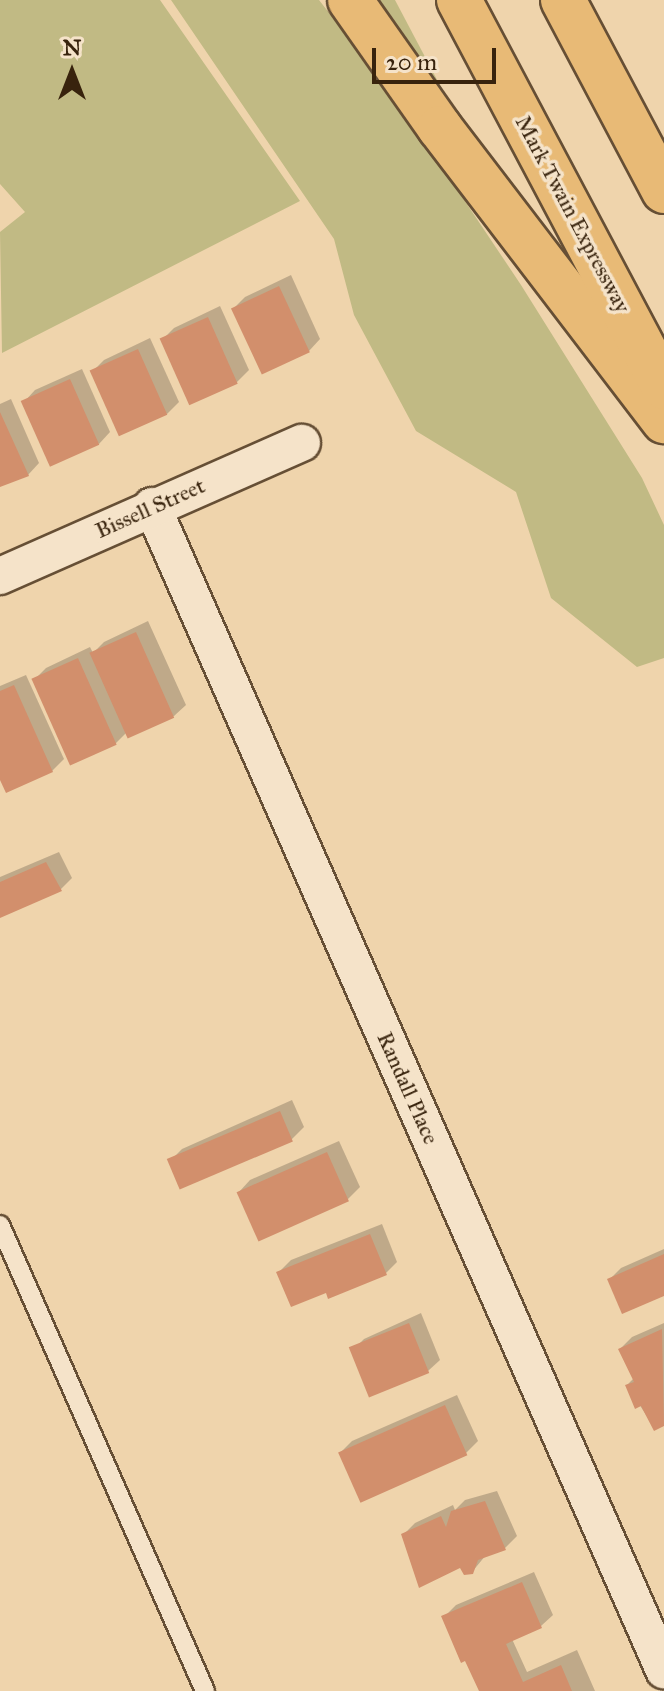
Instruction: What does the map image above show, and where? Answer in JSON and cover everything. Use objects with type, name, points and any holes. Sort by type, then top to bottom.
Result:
[{"type":"highway","points":[[350,0],[440,128],[664,421]]},
{"type":"highway","name":"Mark Twain Expressway","points":[[459,0],[664,387]]},
{"type":"highway","points":[[563,0],[664,191]]},
{"type":"street","name":"Bissell Street","points":[[0,576],[152,506],[302,443]]},
{"type":"street","name":"Randall Place","points":[[152,506],[664,1670]]},
{"type":"lane","points":[[0,1225],[205,1691]]},
{"type":"shaded area","points":[[0,0],[160,0],[300,201],[2,353],[0,232],[25,212],[0,184]]},
{"type":"shaded area","points":[[171,0],[319,0],[396,98],[521,285],[642,478],[664,525],[664,658],[637,667],[551,598],[516,492],[416,431],[354,315],[334,239]]},
{"type":"shaded area","points":[[373,0],[395,0],[453,110]]},
{"type":"building","points":[[279,286],[310,352],[262,375],[231,308]]},
{"type":"building","points":[[208,317],[238,384],[189,405],[160,339]]},
{"type":"building","points":[[138,349],[167,415],[119,436],[90,371]]},
{"type":"building","points":[[70,379],[99,445],[50,467],[21,401]]},
{"type":"building","points":[[0,412],[29,476],[0,487]]},
{"type":"building","points":[[136,632],[174,718],[128,739],[89,653]]},
{"type":"building","points":[[78,658],[117,745],[70,766],[31,679]]},
{"type":"building","points":[[14,685],[53,772],[6,793],[0,780],[0,691]]},
{"type":"building","points":[[46,862],[62,891],[0,918],[0,882]]},
{"type":"building","points":[[280,1111],[293,1141],[180,1189],[167,1159]]},
{"type":"building","points":[[327,1152],[349,1201],[259,1242],[237,1192]]},
{"type":"building","points":[[370,1234],[387,1275],[328,1299],[326,1293],[291,1307],[276,1272]]},
{"type":"building","points":[[664,1254],[664,1296],[622,1314],[607,1279]]},
{"type":"building","points":[[409,1323],[429,1373],[369,1397],[349,1347]]},
{"type":"building","points":[[662,1329],[664,1426],[654,1431],[641,1406],[635,1409],[625,1385],[634,1382],[618,1349]]},
{"type":"building","points":[[445,1405],[467,1455],[360,1503],[338,1453]]},
{"type":"building","points":[[485,1501],[506,1550],[478,1560],[473,1574],[464,1575],[460,1568],[419,1588],[401,1534],[441,1516],[446,1527],[451,1511]]},
{"type":"building","points":[[522,1582],[542,1628],[506,1644],[523,1682],[561,1665],[572,1691],[479,1691],[465,1661],[461,1663],[441,1616]]}]
